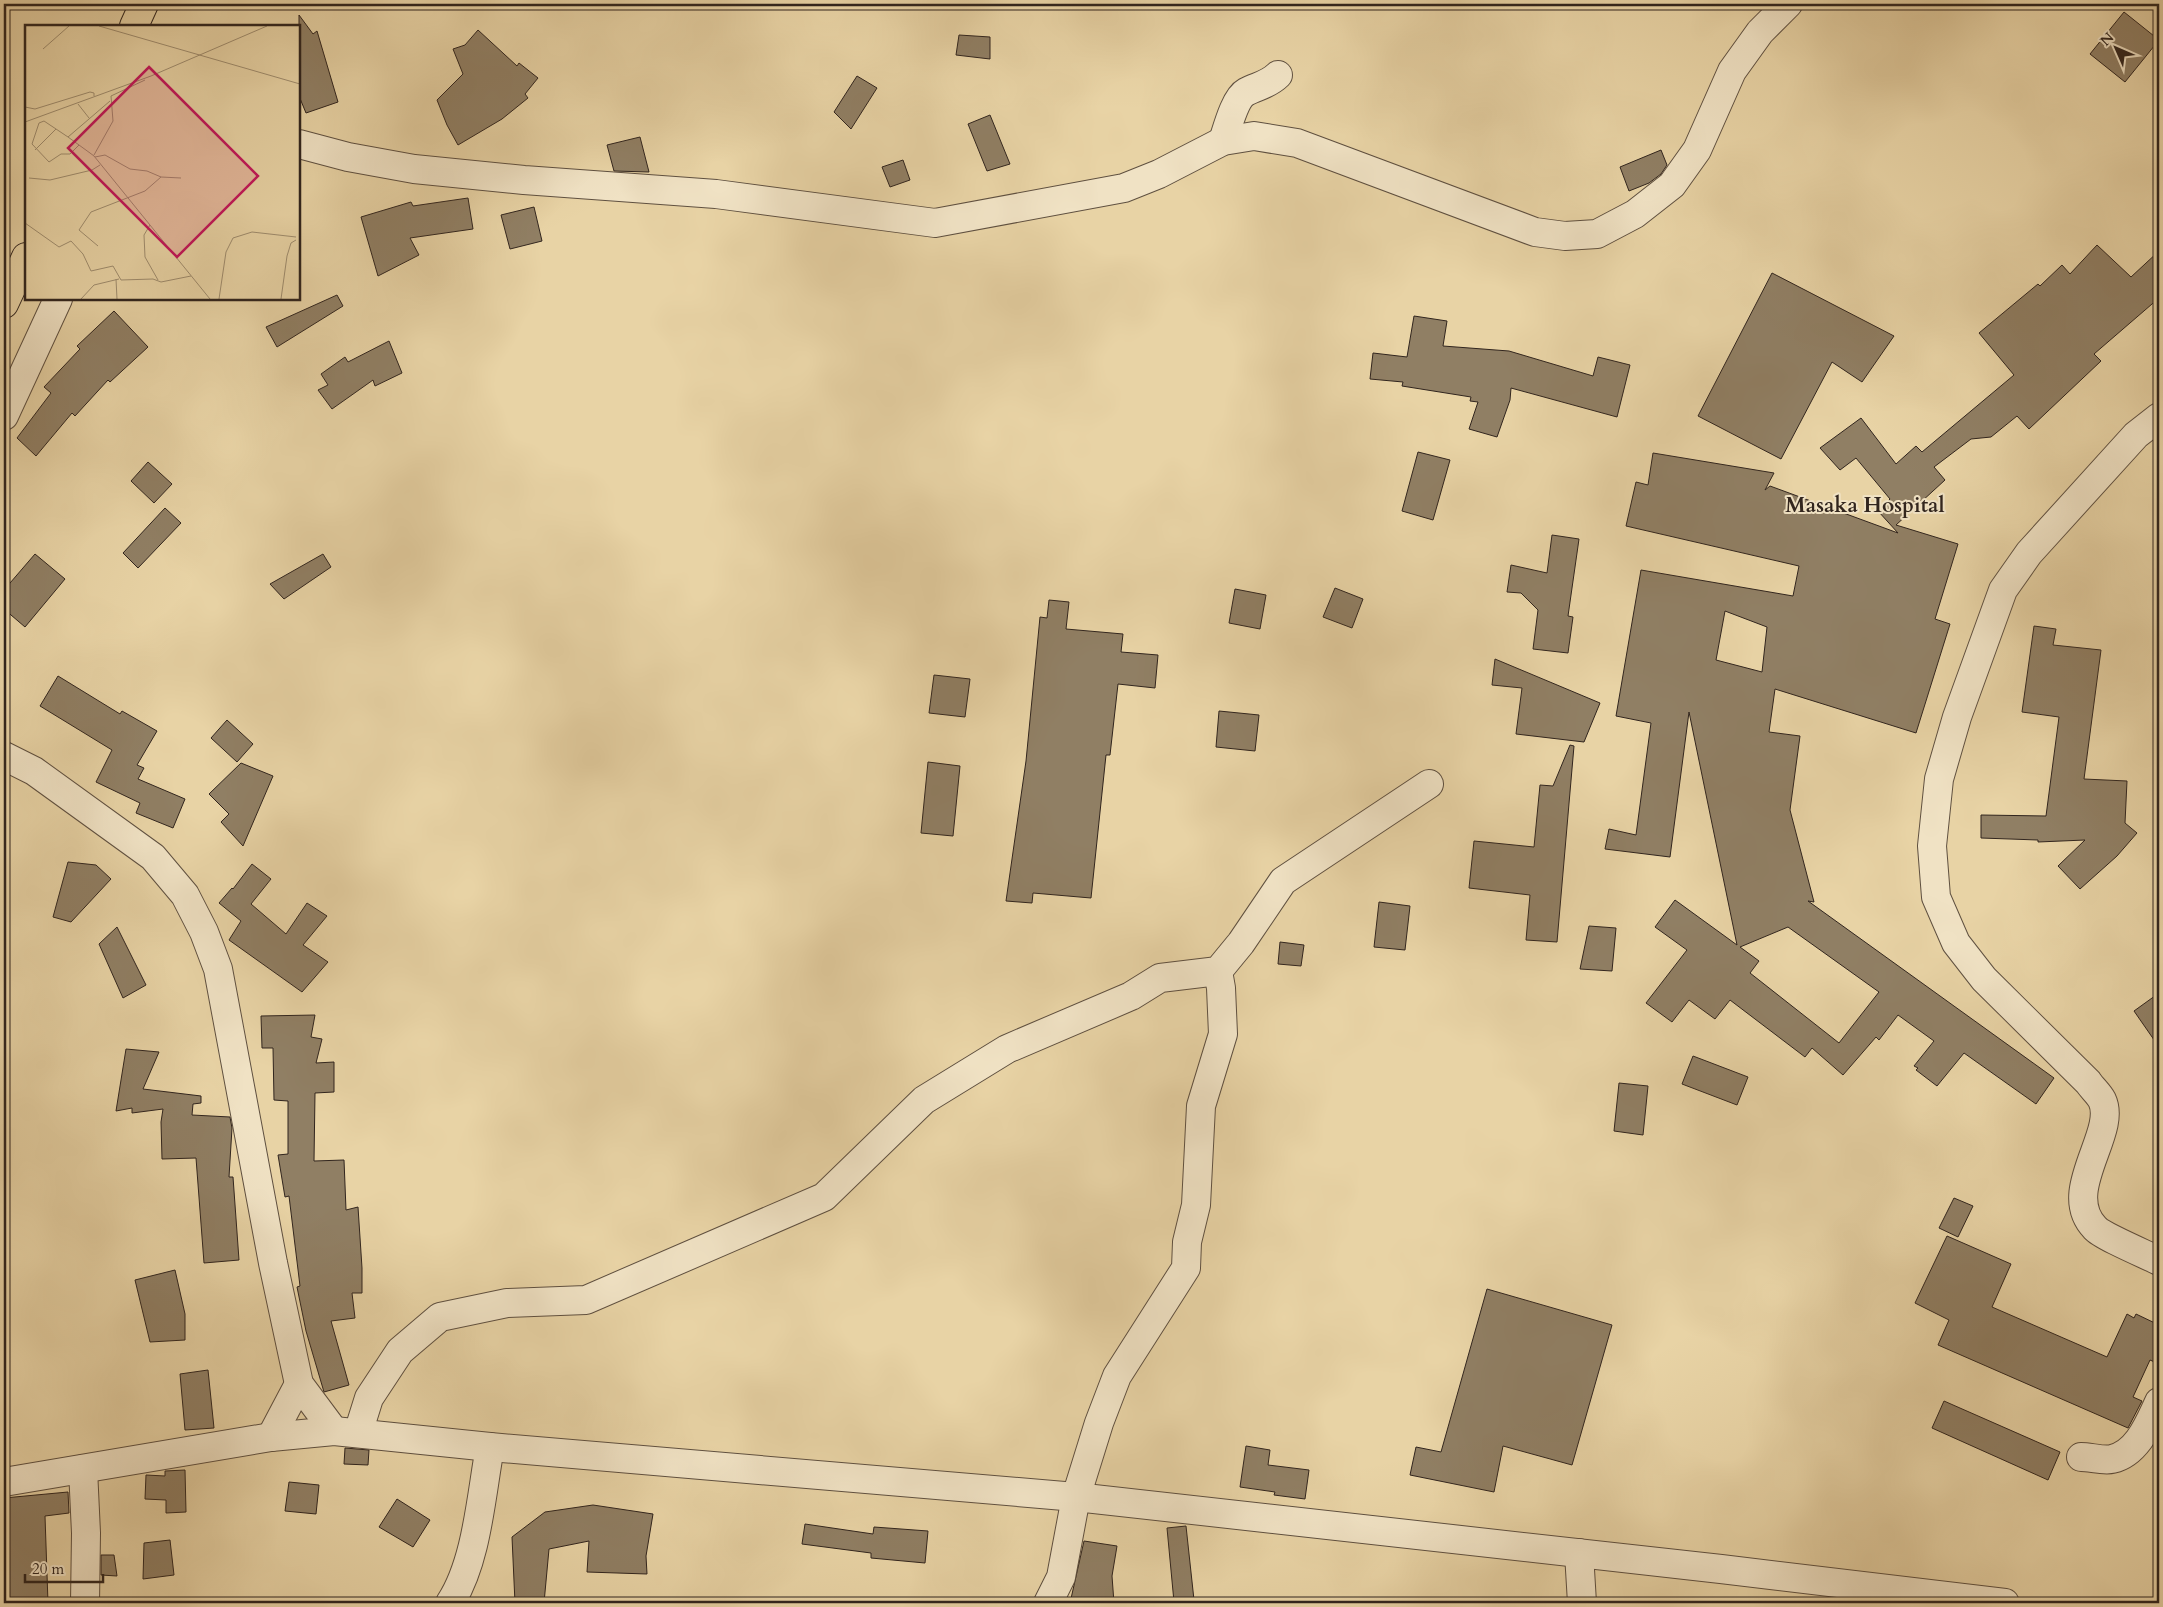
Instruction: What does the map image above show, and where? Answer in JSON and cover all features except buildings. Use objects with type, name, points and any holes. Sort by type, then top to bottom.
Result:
[{"type":"highway","points":[[134,25],[144,4]]},
{"type":"highway","points":[[4,304],[25,259]]},
{"type":"street","points":[[300,144],[348,157],[414,169],[524,180],[716,194],[935,223],[1124,188],[1159,174],[1223,141],[1254,136],[1298,143],[1535,232],[1565,236],[1597,234],[1635,214],[1672,185],[1697,150],[1732,71],[1760,32],[1788,4]]},
{"type":"street","points":[[1223,141],[1239,99],[1246,92],[1262,86],[1278,75]]},
{"type":"street","points":[[4,416],[58,300]]},
{"type":"street","points":[[2159,417],[2136,435],[2036,546],[2003,590],[1957,717],[1939,779],[1932,846],[1936,897],[1956,943],[1984,979],[2088,1082],[2102,1101],[2104,1121],[2083,1189],[2084,1211],[2095,1229],[2159,1261]]},
{"type":"street","points":[[4,756],[34,771],[153,857],[184,895],[204,932],[218,969],[273,1263],[299,1384],[346,1432]]},
{"type":"street","points":[[346,1432],[400,1351],[440,1317],[507,1303],[586,1300],[824,1197],[924,1100],[1008,1048],[1130,996],[1160,978],[1218,971],[1241,943],[1283,881],[1429,784]]},
{"type":"street","points":[[1048,1603],[1061,1577],[1076,1497],[1116,1376],[1186,1268],[1187,1242],[1196,1205],[1201,1106],[1223,1034],[1221,988],[1218,971]]},
{"type":"street","points":[[270,1437],[299,1384]]},
{"type":"street","points":[[2081,1457],[2112,1459],[2130,1450],[2143,1434],[2159,1402]]},
{"type":"street","points":[[4,1482],[270,1437],[346,1432],[490,1447],[1076,1497],[2005,1603]]},
{"type":"street","points":[[450,1603],[459,1590],[473,1542],[490,1447]]},
{"type":"street","points":[[83,1469],[86,1533],[85,1603]]},
{"type":"street","points":[[1579,1553],[1582,1603]]},
{"type":"district","name":"Masaka Hospital","points":[[1865,505]]}]
